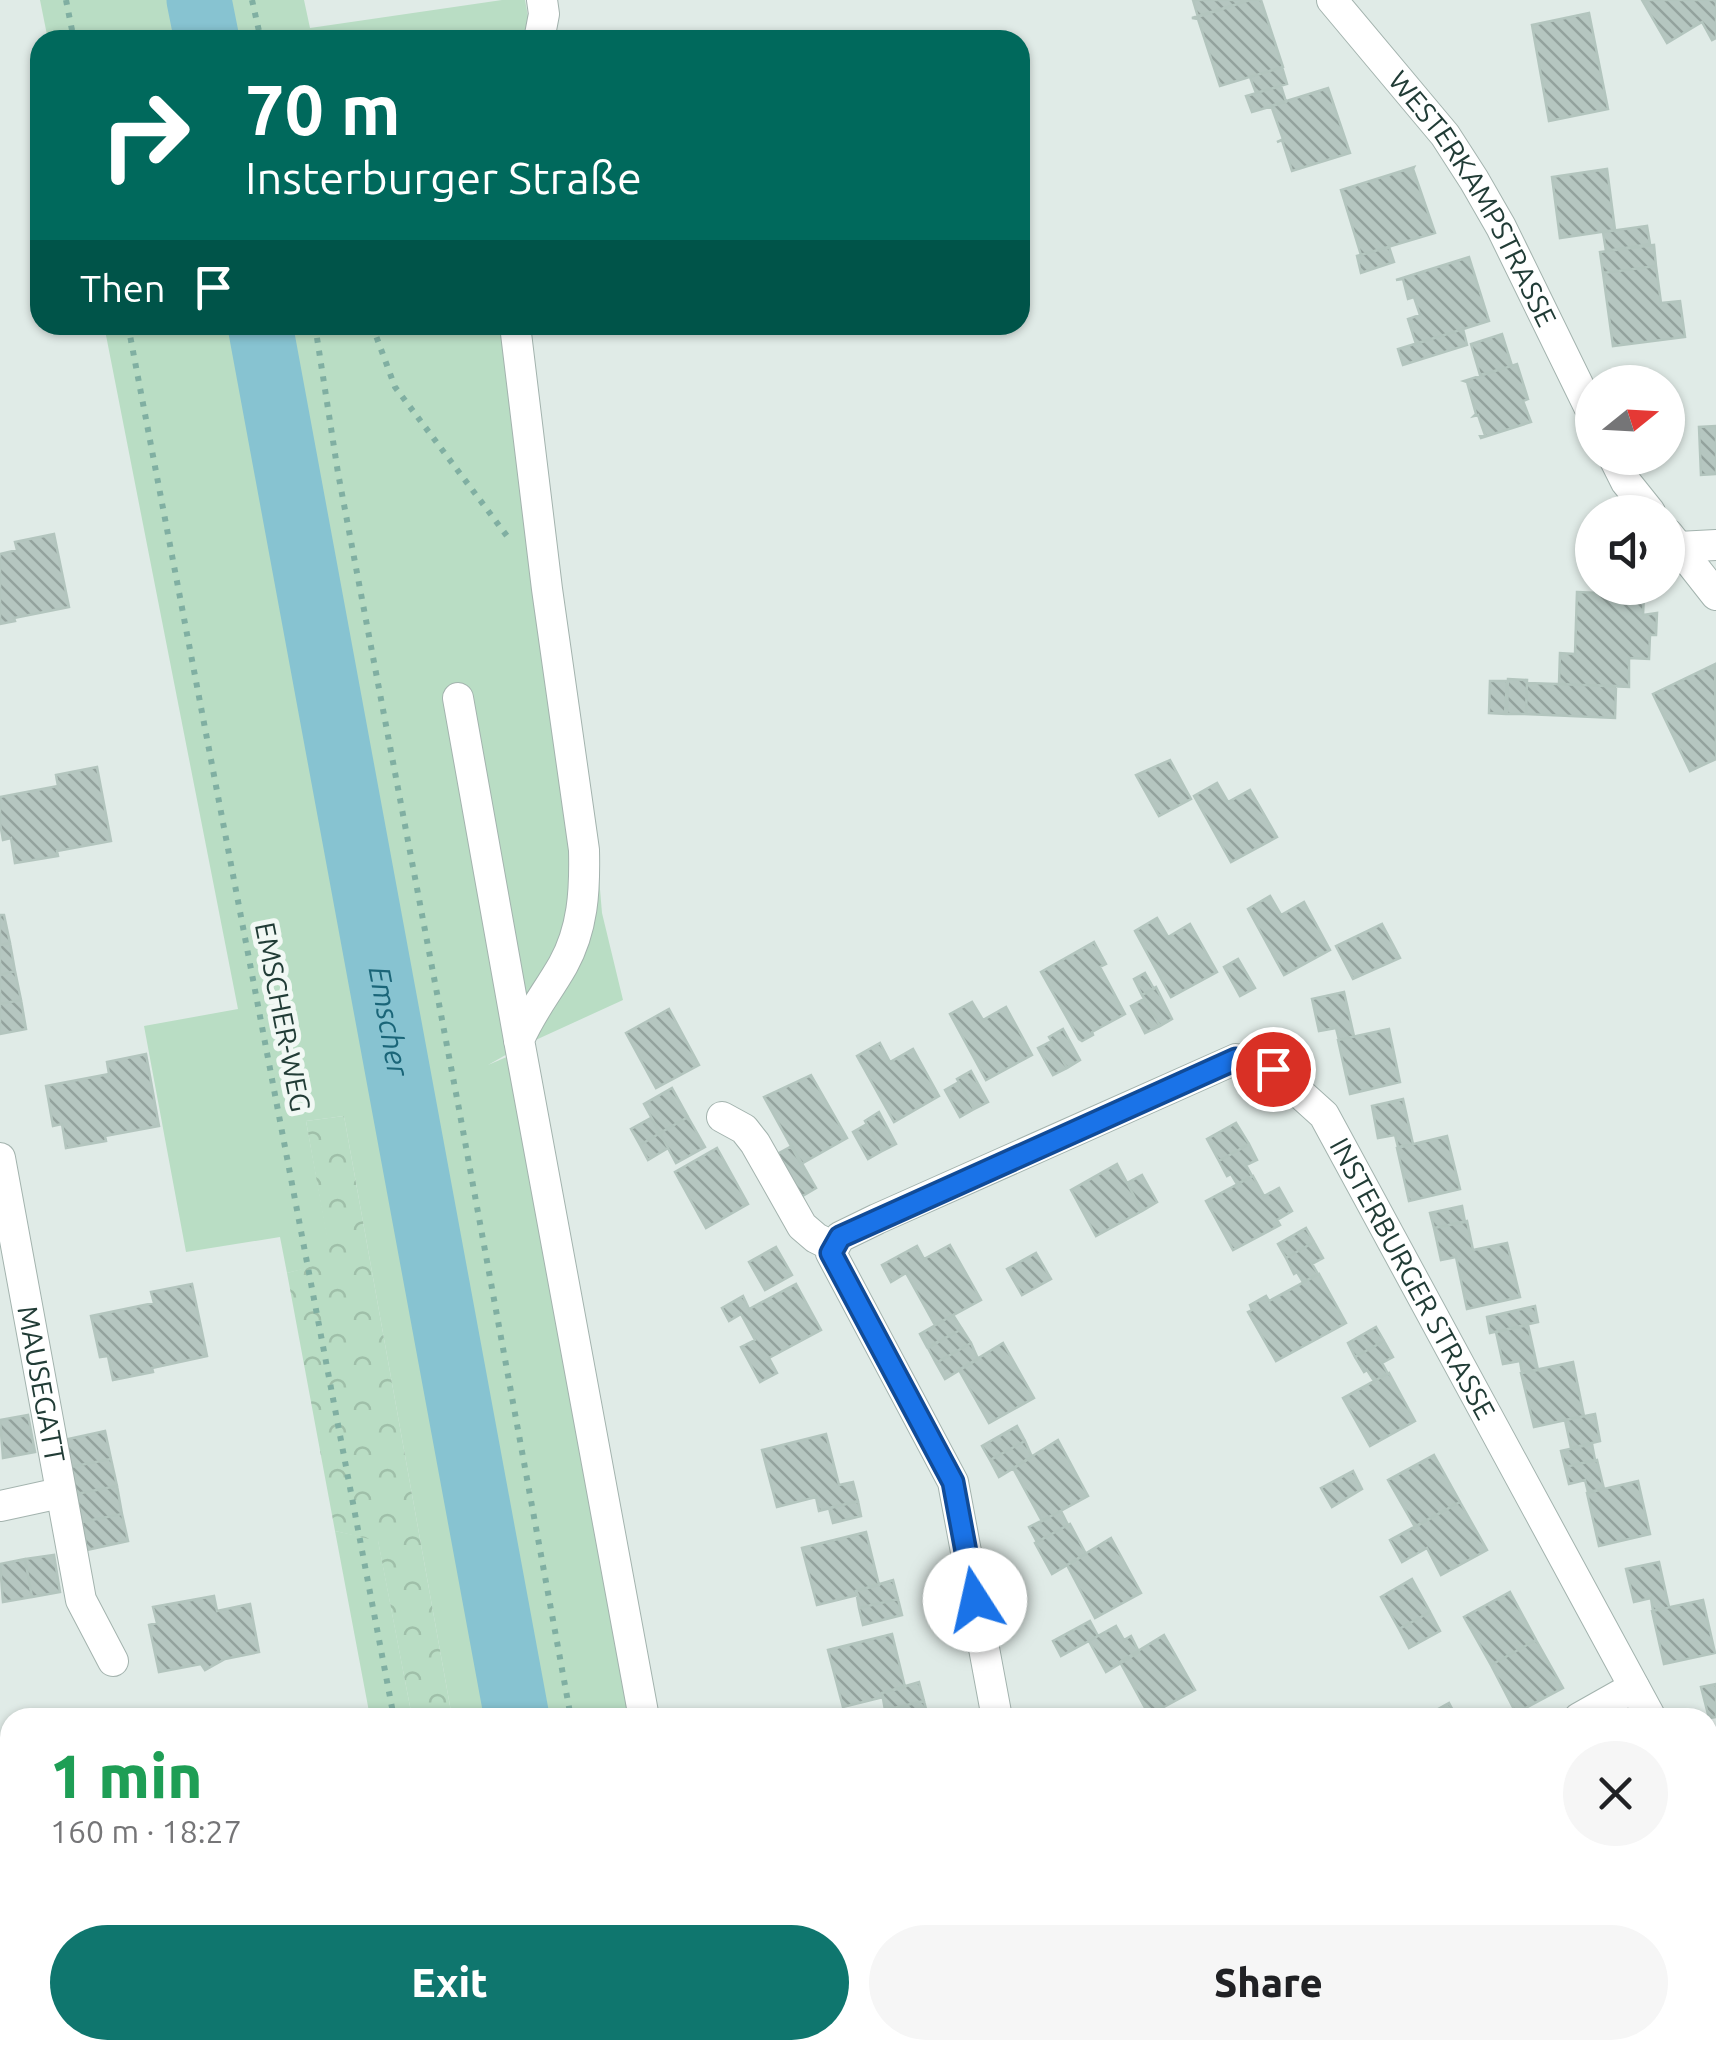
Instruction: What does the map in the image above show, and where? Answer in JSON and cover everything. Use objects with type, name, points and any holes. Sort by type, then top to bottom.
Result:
[{"type":"street","points":[[540,30],[542,0]]},
{"type":"street","name":"WESTERKAMPSTRASSE","points":[[1332,0],[1445,136],[1474,180],[1575,379]]},
{"type":"street","points":[[516,335],[584,850],[585,886],[582,917],[564,963],[530,1014],[519,1040]]},
{"type":"street","points":[[1685,542],[1716,545]]},
{"type":"street","points":[[1685,557],[1716,595]]},
{"type":"street","points":[[458,698],[642,1708]]},
{"type":"street","name":"INSTERBURGER STRASSE","points":[[834,1247],[840,1237],[877,1219],[1236,1059],[1273,1069],[1324,1115],[1646,1708]]},
{"type":"street","points":[[722,1117],[744,1129],[756,1143],[802,1226],[834,1247],[831,1253],[953,1482],[995,1708]]},
{"type":"street","name":"MAUSEGATT","points":[[0,1158],[44,1385],[60,1493],[0,1506]]},
{"type":"street","points":[[60,1493],[81,1600],[113,1661]]},
{"type":"street","points":[[1597,1708],[1634,1687]]},
{"type":"path","points":[[66,0],[72,30]]},
{"type":"path","points":[[252,0],[259,30]]},
{"type":"path","name":"EMSCHER-WEG","points":[[130,335],[392,1708]]},
{"type":"path","points":[[317,335],[338,473],[569,1708]]},
{"type":"path","points":[[376,335],[396,387],[512,542]]},
{"type":"green space","points":[[40,0],[304,0],[310,28],[525,0],[530,30],[46,30]]},
{"type":"green space","points":[[106,335],[504,335],[597,854],[602,913],[623,1000],[488,1065],[534,1045],[657,1708],[450,1708],[344,1116],[306,1121],[332,1262],[287,1273],[280,1237],[186,1252],[144,1026],[238,1009]]},
{"type":"green space","points":[[344,1116],[450,1708],[410,1708],[378,1541],[335,1531],[287,1273],[331,1261],[306,1121]]},
{"type":"green space","points":[[335,1531],[378,1540],[410,1708],[368,1708]]},
{"type":"building","points":[[1193,0],[1250,0],[1198,17]]},
{"type":"building","points":[[1261,0],[1283,67],[1220,86],[1198,19],[1192,18]]},
{"type":"building","points":[[1642,0],[1716,0],[1716,38],[1712,40],[1702,22],[1667,43]]},
{"type":"building","points":[[1589,13],[1608,109],[1549,121],[1532,25]]},
{"type":"building","points":[[1282,67],[1287,84],[1256,93],[1250,77]]},
{"type":"building","points":[[1281,86],[1286,102],[1252,112],[1246,96]]},
{"type":"building","points":[[1328,88],[1350,153],[1292,171],[1282,140],[1277,142],[1283,139],[1272,108],[1267,107]]},
{"type":"building","points":[[1414,167],[1435,233],[1361,255],[1341,190]]},
{"type":"building","points":[[1607,169],[1615,230],[1560,238],[1552,177]]},
{"type":"building","points":[[1647,226],[1650,244],[1606,251],[1603,232]]},
{"type":"building","points":[[1654,245],[1656,266],[1603,273],[1600,252]]},
{"type":"building","points":[[1389,247],[1394,262],[1361,273],[1357,256]]},
{"type":"building","points":[[1469,257],[1489,321],[1416,344],[1408,319],[1420,315],[1414,297],[1408,299],[1403,279],[1396,280]]},
{"type":"building","points":[[1656,266],[1661,303],[1680,301],[1685,337],[1613,346],[1603,273]]},
{"type":"building","points":[[1463,329],[1467,345],[1403,365],[1398,349]]},
{"type":"building","points":[[1502,334],[1512,366],[1480,375],[1471,344]]},
{"type":"building","points":[[1517,364],[1531,422],[1481,438],[1485,435],[1478,415],[1474,416],[1464,381]]},
{"type":"building","points":[[1716,426],[1716,474],[1701,475],[1699,427]]},
{"type":"building","points":[[54,534],[69,607],[0,624],[0,554],[17,550],[15,542]]},
{"type":"building","points":[[1577,605],[1644,605],[1643,615],[1657,613],[1656,635],[1650,635],[1649,659],[1629,658],[1629,687],[1559,684],[1560,653],[1575,654]]},
{"type":"building","points":[[1715,664],[1716,759],[1690,771],[1653,694]]},
{"type":"building","points":[[1508,679],[1527,680],[1526,714],[1507,714]]},
{"type":"building","points":[[1490,681],[1507,681],[1505,714],[1489,713]]},
{"type":"building","points":[[1527,683],[1616,686],[1615,718],[1526,714]]},
{"type":"building","points":[[1170,760],[1191,799],[1159,816],[1136,775]]},
{"type":"building","points":[[97,767],[111,841],[15,863],[11,838],[3,840],[0,797],[58,786],[56,775]]},
{"type":"building","points":[[1217,783],[1228,802],[1250,790],[1277,837],[1231,862],[1194,796]]},
{"type":"building","points":[[1270,896],[1281,915],[1304,902],[1330,950],[1284,975],[1248,909]]},
{"type":"building","points":[[0,915],[4,915],[10,943],[0,945]]},
{"type":"building","points":[[1157,918],[1168,937],[1190,924],[1217,972],[1171,997],[1135,931]]},
{"type":"building","points":[[1382,924],[1400,958],[1353,979],[1336,946]]},
{"type":"building","points":[[1094,942],[1106,964],[1100,967],[1125,1014],[1082,1041],[1041,972]]},
{"type":"building","points":[[10,943],[15,971],[0,975],[0,945]]},
{"type":"building","points":[[1238,959],[1255,988],[1240,996],[1224,967]]},
{"type":"building","points":[[15,971],[21,1000],[0,1004],[0,975]]},
{"type":"building","points":[[1145,973],[1154,989],[1142,995],[1134,979]]},
{"type":"building","points":[[1156,987],[1172,1019],[1160,1026],[1142,995]]},
{"type":"building","points":[[1344,992],[1354,1036],[1339,1040],[1336,1028],[1319,1031],[1312,999]]},
{"type":"building","points":[[1144,999],[1160,1026],[1145,1033],[1131,1006]]},
{"type":"building","points":[[21,1000],[26,1029],[0,1034],[0,1004]]},
{"type":"building","points":[[972,1002],[983,1020],[1006,1007],[1032,1055],[986,1080],[950,1014]]},
{"type":"building","points":[[669,1009],[699,1065],[656,1088],[626,1033]]},
{"type":"building","points":[[1063,1029],[1080,1060],[1067,1068],[1049,1037]]},
{"type":"building","points":[[1389,1029],[1400,1082],[1350,1094],[1338,1040]]},
{"type":"building","points":[[1052,1041],[1067,1068],[1053,1075],[1038,1048]]},
{"type":"building","points":[[880,1043],[890,1062],[913,1049],[939,1096],[894,1122],[857,1056]]},
{"type":"building","points":[[146,1054],[159,1126],[66,1148],[62,1124],[53,1126],[46,1086],[109,1074],[107,1062]]},
{"type":"building","points":[[971,1071],[988,1102],[974,1109],[957,1079]]},
{"type":"building","points":[[811,1075],[847,1138],[801,1164],[764,1097]]},
{"type":"building","points":[[959,1082],[974,1109],[960,1117],[945,1090]]},
{"type":"building","points":[[672,1088],[688,1117],[660,1133],[644,1104]]},
{"type":"building","points":[[1403,1099],[1413,1144],[1398,1147],[1395,1135],[1378,1138],[1372,1106]]},
{"type":"building","points":[[879,1112],[896,1144],[882,1151],[865,1121]]},
{"type":"building","points":[[688,1117],[705,1147],[676,1163],[660,1133]]},
{"type":"building","points":[[651,1118],[660,1133],[640,1145],[631,1129]]},
{"type":"building","points":[[1236,1123],[1249,1144],[1219,1161],[1207,1139]]},
{"type":"building","points":[[867,1124],[882,1151],[868,1159],[853,1132]]},
{"type":"building","points":[[660,1133],[668,1148],[648,1160],[640,1145]]},
{"type":"building","points":[[1447,1136],[1460,1189],[1409,1201],[1397,1148]]},
{"type":"building","points":[[1249,1144],[1257,1160],[1246,1165],[1252,1176],[1237,1184],[1219,1161]]},
{"type":"building","points":[[792,1146],[816,1188],[794,1201],[770,1158]]},
{"type":"building","points":[[717,1148],[748,1204],[706,1228],[675,1172]]},
{"type":"building","points":[[1117,1164],[1142,1211],[1096,1236],[1071,1190]]},
{"type":"building","points":[[1142,1175],[1157,1202],[1142,1211],[1127,1183]]},
{"type":"building","points":[[1253,1176],[1264,1196],[1279,1188],[1292,1211],[1277,1220],[1280,1225],[1233,1250],[1206,1201]]},
{"type":"building","points":[[1462,1206],[1465,1222],[1434,1228],[1430,1213]]},
{"type":"building","points":[[1467,1221],[1473,1250],[1507,1243],[1520,1297],[1467,1309],[1456,1257],[1441,1260],[1434,1228]]},
{"type":"building","points":[[1306,1228],[1314,1242],[1286,1258],[1278,1244]]},
{"type":"building","points":[[1314,1242],[1323,1258],[1312,1264],[1318,1274],[1303,1282],[1286,1258]]},
{"type":"building","points":[[950,1245],[981,1300],[935,1325],[906,1273],[891,1282],[882,1265],[917,1246],[924,1259]]},
{"type":"building","points":[[776,1247],[792,1275],[765,1290],[749,1262]]},
{"type":"building","points":[[1036,1253],[1051,1279],[1022,1295],[1007,1269]]},
{"type":"building","points":[[1319,1274],[1346,1323],[1276,1361],[1248,1312],[1252,1310],[1250,1305],[1266,1296],[1269,1301]]},
{"type":"building","points":[[192,1284],[207,1356],[113,1380],[108,1356],[100,1357],[91,1316],[154,1303],[151,1292]]},
{"type":"building","points":[[796,1284],[821,1330],[769,1358],[777,1373],[760,1382],[741,1347],[755,1340],[741,1314],[729,1321],[722,1308],[743,1296],[749,1309]]},
{"type":"building","points":[[1535,1306],[1538,1322],[1490,1333],[1487,1317]]},
{"type":"building","points":[[953,1315],[962,1329],[927,1347],[920,1334]]},
{"type":"building","points":[[1528,1325],[1538,1370],[1522,1373],[1520,1361],[1503,1364],[1496,1332]]},
{"type":"building","points":[[1376,1327],[1384,1341],[1355,1357],[1348,1343]]},
{"type":"building","points":[[962,1329],[971,1343],[936,1363],[928,1348]]},
{"type":"building","points":[[1384,1341],[1393,1357],[1382,1363],[1388,1374],[1374,1381],[1355,1357]]},
{"type":"building","points":[[971,1343],[978,1359],[945,1379],[936,1363]]},
{"type":"building","points":[[1003,1343],[1034,1398],[989,1423],[959,1370]]},
{"type":"building","points":[[1573,1362],[1584,1416],[1534,1427],[1521,1373]]},
{"type":"building","points":[[1389,1373],[1415,1421],[1370,1446],[1343,1398]]},
{"type":"building","points":[[1595,1414],[1600,1441],[1571,1448],[1565,1420]]},
{"type":"building","points":[[28,1415],[35,1452],[3,1458],[0,1420]]},
{"type":"building","points":[[1017,1426],[1025,1441],[990,1460],[982,1446]]},
{"type":"building","points":[[105,1431],[111,1459],[70,1467],[64,1440]]},
{"type":"building","points":[[826,1434],[839,1485],[853,1482],[858,1501],[819,1511],[816,1497],[777,1507],[762,1450]]},
{"type":"building","points":[[1058,1440],[1088,1496],[1042,1521],[1013,1468]]},
{"type":"building","points":[[1025,1441],[1032,1457],[999,1477],[990,1460]]},
{"type":"building","points":[[1592,1444],[1595,1460],[1565,1467],[1561,1451]]},
{"type":"building","points":[[1434,1455],[1460,1502],[1415,1527],[1388,1480]]},
{"type":"building","points":[[111,1459],[117,1486],[76,1494],[70,1467]]},
{"type":"building","points":[[1597,1460],[1604,1489],[1588,1492],[1585,1480],[1569,1484],[1565,1467]]},
{"type":"building","points":[[1353,1471],[1362,1489],[1332,1507],[1321,1488]]},
{"type":"building","points":[[1638,1481],[1650,1534],[1599,1546],[1587,1493]]},
{"type":"building","points":[[117,1486],[122,1514],[82,1522],[76,1494]]},
{"type":"building","points":[[858,1501],[861,1516],[833,1523],[829,1508]]},
{"type":"building","points":[[1460,1502],[1487,1550],[1441,1575],[1427,1548],[1402,1562],[1390,1540]]},
{"type":"building","points":[[1061,1511],[1068,1525],[1037,1542],[1029,1527]]},
{"type":"building","points":[[122,1514],[128,1541],[87,1550],[82,1522]]},
{"type":"building","points":[[1070,1524],[1086,1554],[1052,1574],[1035,1543]]},
{"type":"building","points":[[866,1532],[879,1585],[856,1591],[858,1595],[817,1605],[802,1548]]},
{"type":"building","points":[[1111,1538],[1141,1593],[1095,1618],[1067,1565]]},
{"type":"building","points":[[54,1555],[60,1592],[32,1597],[25,1559]]},
{"type":"building","points":[[25,1559],[32,1597],[3,1602],[0,1564]]},
{"type":"building","points":[[1659,1562],[1669,1607],[1653,1611],[1651,1598],[1634,1602],[1626,1569]]},
{"type":"building","points":[[1412,1579],[1430,1612],[1399,1629],[1381,1597]]},
{"type":"building","points":[[893,1580],[898,1599],[859,1608],[856,1591]]},
{"type":"building","points":[[1510,1592],[1536,1640],[1491,1665],[1464,1617]]},
{"type":"building","points":[[214,1596],[217,1611],[250,1604],[259,1652],[225,1659],[205,1670],[201,1664],[159,1672],[149,1625],[157,1623],[153,1607]]},
{"type":"building","points":[[898,1599],[902,1615],[863,1625],[859,1608]]},
{"type":"building","points":[[1703,1600],[1715,1653],[1664,1664],[1652,1611]]},
{"type":"building","points":[[1430,1612],[1440,1631],[1409,1648],[1399,1629]]},
{"type":"building","points":[[1090,1621],[1098,1636],[1061,1656],[1053,1641]]},
{"type":"building","points":[[1116,1626],[1124,1640],[1131,1636],[1139,1652],[1106,1672],[1089,1641]]},
{"type":"building","points":[[892,1634],[905,1687],[843,1707],[828,1650]]},
{"type":"building","points":[[1164,1635],[1195,1690],[1162,1708],[1145,1708],[1120,1662]]},
{"type":"building","points":[[1536,1640],[1563,1688],[1525,1708],[1513,1708],[1491,1665]]},
{"type":"building","points":[[919,1682],[924,1701],[885,1708],[882,1693]]},
{"type":"building","points":[[1716,1684],[1716,1708],[1706,1708],[1701,1687]]},
{"type":"building","points":[[924,1701],[926,1708],[894,1708]]},
{"type":"waterway","name":"Emscher","points":[[199,0],[205,30]]},
{"type":"waterway","name":"Emscher","points":[[262,335],[515,1708]]},
{"type":"route","points":[[975,1600],[953,1482],[831,1253],[840,1237],[877,1219],[1236,1059],[1273,1069]]}]
